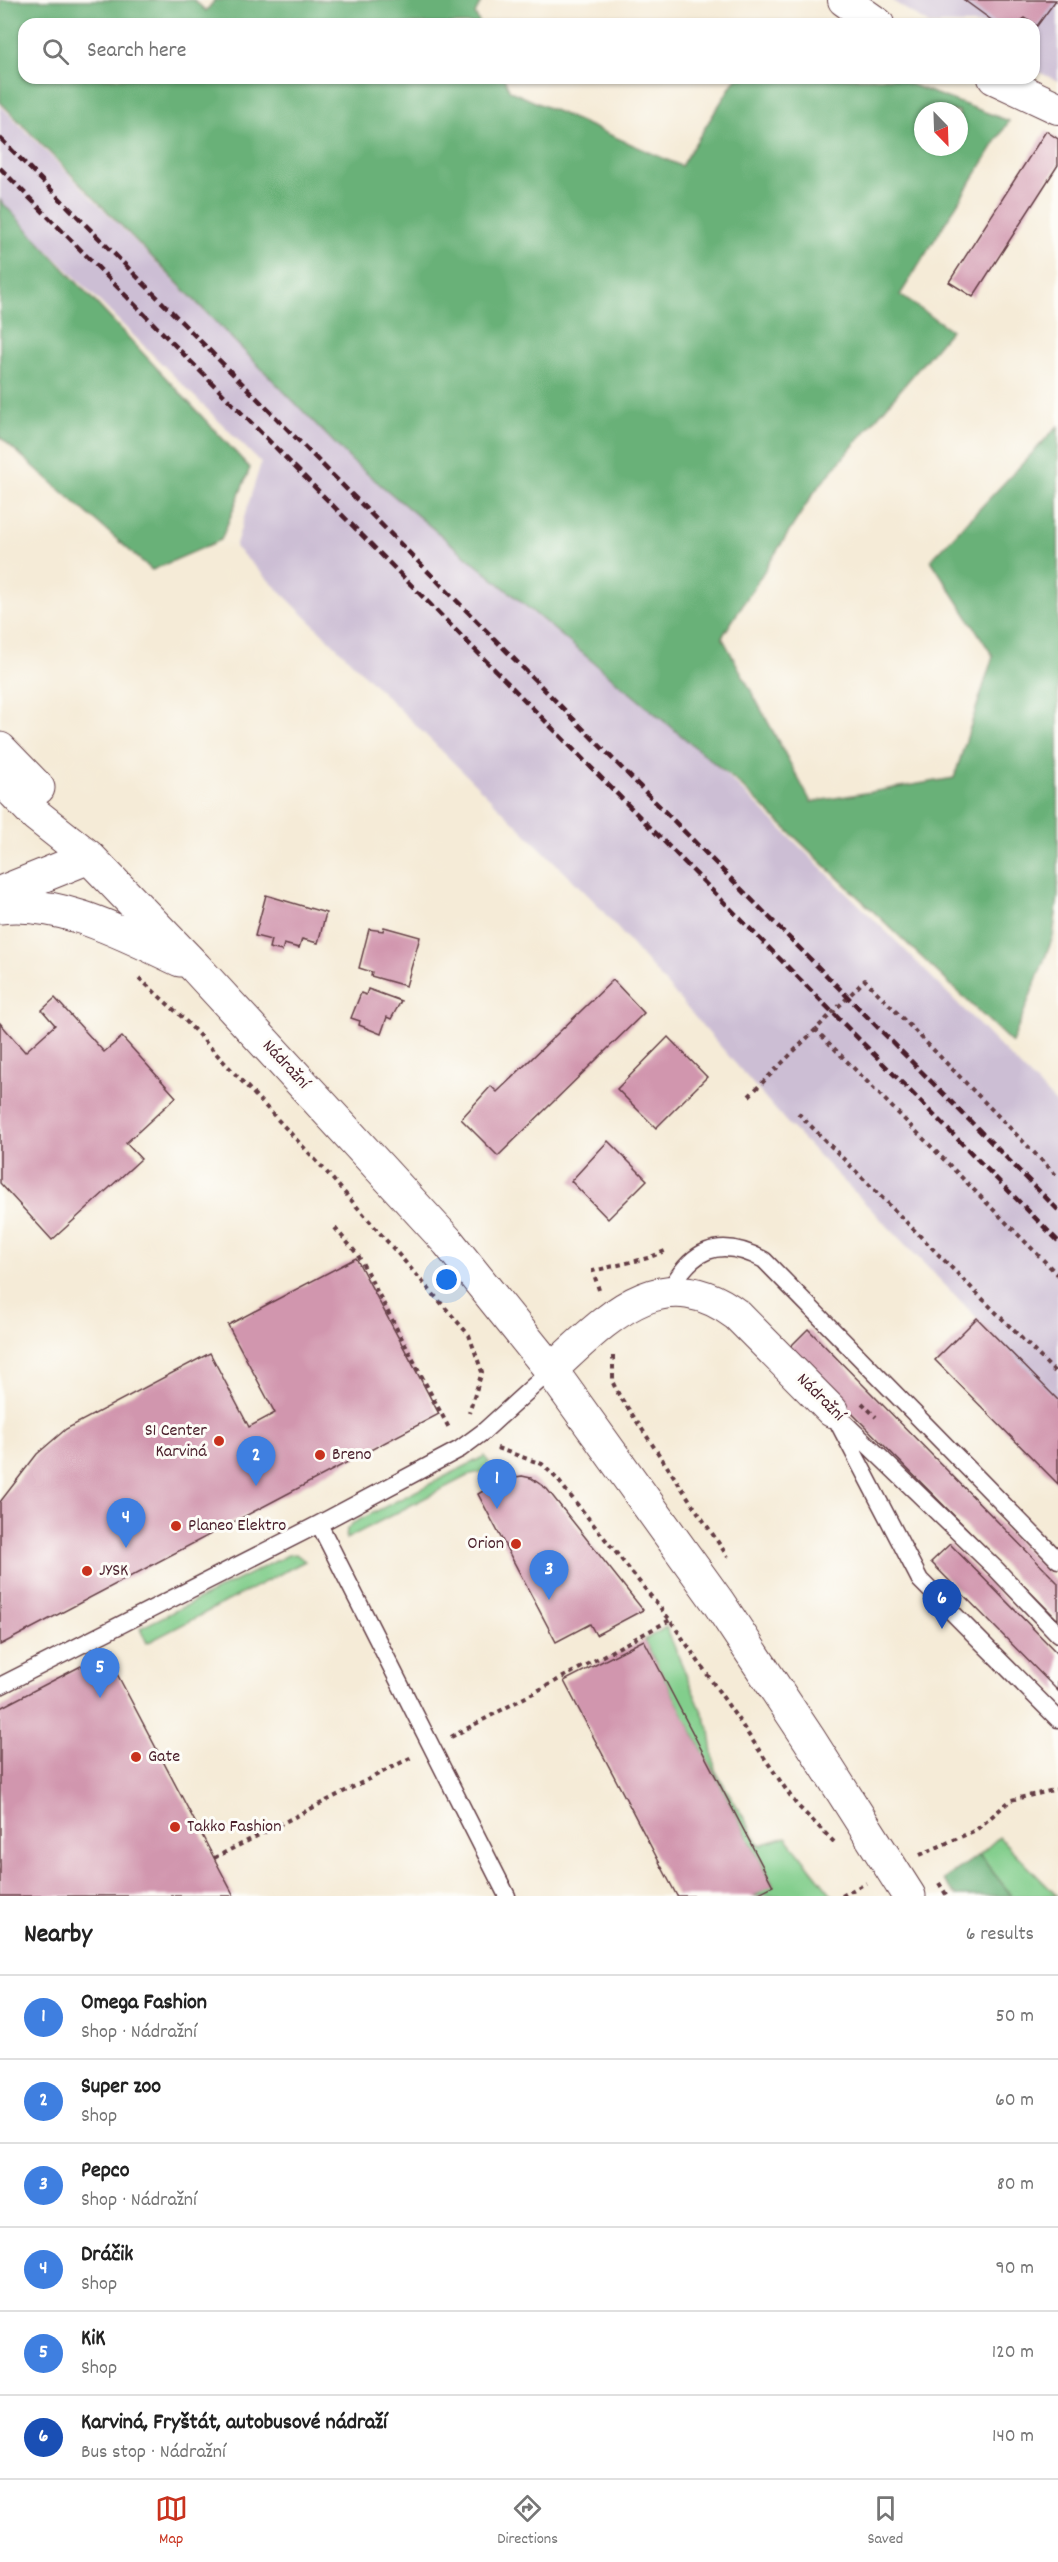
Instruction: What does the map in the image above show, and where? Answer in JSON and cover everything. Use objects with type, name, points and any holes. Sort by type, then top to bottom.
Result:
[{"type":"main road","points":[[0,749],[50,801],[89,857],[0,893]]},
{"type":"main road","name":"Nádražní","points":[[0,778],[36,815],[89,857],[196,968],[448,1242],[551,1370],[759,1662],[902,1883]]},
{"type":"main road","points":[[0,907],[39,907],[88,919],[196,968]]},
{"type":"street","points":[[844,0],[870,18]]},
{"type":"street","points":[[1007,84],[1058,108]]},
{"type":"street","name":"Nádražní","points":[[551,1370],[612,1315],[636,1301],[657,1294],[698,1295],[721,1303],[737,1315],[832,1411]]},
{"type":"lane","points":[[668,1294],[677,1276],[690,1261],[707,1249],[734,1248],[750,1252],[764,1260],[1058,1560]]},
{"type":"lane","points":[[0,1686],[319,1524],[460,1449],[483,1432],[551,1370]]},
{"type":"lane","points":[[832,1411],[920,1580],[1058,1719]]},
{"type":"lane","name":"Nádražní","points":[[832,1411],[996,1569],[1058,1634]]},
{"type":"lane","points":[[319,1524],[507,1896]]},
{"type":"path","points":[[134,973],[182,1017],[245,1084],[331,1177],[470,1335],[482,1372],[468,1414],[499,1450],[542,1464],[557,1479],[670,1620],[796,1804],[832,1839],[838,1848]]},
{"type":"path","points":[[749,1096],[865,980],[1058,1176]]},
{"type":"path","points":[[815,1029],[1058,1275]]},
{"type":"path","points":[[798,1113],[1058,1375]]},
{"type":"path","points":[[335,1228],[358,1255],[460,1449]]},
{"type":"path","points":[[600,1295],[593,1271],[648,1258],[676,1244]]},
{"type":"path","points":[[902,1883],[976,1830],[1011,1800],[1058,1789]]},
{"type":"path","points":[[856,1876],[862,1885]]},
{"type":"shaded area","points":[[891,0],[1058,0],[1058,81],[1040,73],[1040,18],[920,18]]},
{"type":"shaded area","points":[[0,105],[352,461],[667,717],[900,945],[1058,1105],[1058,1484],[977,1318],[788,1124],[592,899],[235,547],[261,463],[0,202]]},
{"type":"green space","points":[[0,0],[194,0],[206,11],[215,0],[482,0],[475,14],[477,18],[18,18],[18,84],[507,84],[510,91],[681,166],[732,84],[909,84],[958,102],[914,102],[914,156],[968,156],[968,106],[1009,121],[900,295],[951,330],[815,491],[722,637],[811,802],[954,778],[993,656],[931,560],[1058,426],[1058,896],[1053,937],[1012,1043],[737,782],[352,461],[0,102]]},
{"type":"green space","points":[[0,200],[250,468],[221,540],[152,570],[0,437]]},
{"type":"green space","points":[[485,1456],[493,1470],[471,1474],[346,1539],[347,1529],[353,1523]]},
{"type":"green space","points":[[296,1554],[305,1561],[147,1643],[140,1628],[288,1555]]},
{"type":"green space","points":[[666,1627],[710,1731],[715,1770],[760,1845],[786,1837],[833,1896],[753,1896],[773,1885],[644,1640]]},
{"type":"green space","points":[[999,1837],[1057,1896],[1012,1896],[979,1855]]},
{"type":"green space","points":[[979,1855],[1012,1896],[957,1896],[943,1880]]},
{"type":"building","points":[[964,0],[1056,0],[1040,22],[1040,18],[989,18]]},
{"type":"building","points":[[1046,131],[1058,139],[1058,165],[973,297],[949,282]]},
{"type":"building","points":[[266,895],[326,913],[318,943],[302,939],[299,948],[284,944],[282,951],[269,948],[271,940],[255,936]]},
{"type":"building","points":[[384,927],[420,937],[406,986],[371,976],[372,972],[359,968],[369,929],[383,931]]},
{"type":"building","points":[[613,980],[644,1013],[498,1156],[461,1119],[491,1086],[497,1092]]},
{"type":"building","points":[[368,989],[401,1001],[391,1019],[387,1017],[381,1034],[359,1025],[360,1021],[351,1018],[361,993],[366,995]]},
{"type":"building","points":[[55,998],[104,1052],[122,1037],[176,1097],[126,1143],[141,1159],[52,1240],[0,1183],[0,1023],[25,1052],[55,1025],[42,1010]]},
{"type":"building","points":[[668,1037],[707,1077],[656,1128],[617,1089]]},
{"type":"building","points":[[608,1141],[647,1180],[608,1219],[571,1181]]},
{"type":"building","name":"S1 Center Karviná","points":[[356,1258],[439,1414],[0,1645],[0,1502],[37,1454],[66,1429],[210,1353],[249,1427],[275,1413],[228,1325]]},
{"type":"building","points":[[977,1318],[1058,1400],[1058,1484],[935,1360]]},
{"type":"building","points":[[808,1329],[1058,1583],[1058,1620],[788,1349]]},
{"type":"building","points":[[522,1476],[531,1478],[547,1489],[643,1610],[596,1635],[590,1624],[556,1642],[478,1494],[503,1479]]},
{"type":"building","points":[[950,1544],[1058,1654],[1058,1691],[931,1562]]},
{"type":"building","points":[[644,1640],[773,1886],[753,1896],[677,1896],[564,1681]]},
{"type":"building","points":[[106,1653],[234,1896],[0,1896],[0,1708]]},
{"type":"railway","points":[[0,138],[1058,1210]]},
{"type":"railway","points":[[0,168],[1058,1241]]},
{"type":"place","name":"S1 Center Karviná","points":[[219,1441]]},
{"type":"place","name":"Breno","points":[[320,1455]]},
{"type":"place","name":"Super zoo","points":[[256,1486]]},
{"type":"place","name":"Omega Fashion","points":[[497,1509]]},
{"type":"place","name":"Planeo Elektro","points":[[176,1526]]},
{"type":"place","name":"Orion","points":[[516,1544]]},
{"type":"place","name":"Dráčik","points":[[126,1548]]},
{"type":"place","name":"JYSK","points":[[87,1571]]},
{"type":"place","name":"Pepco","points":[[549,1600]]},
{"type":"place","name":"Karviná, Fryštát, autobusové nádraží","points":[[942,1629]]},
{"type":"place","name":"KiK","points":[[100,1698]]},
{"type":"place","name":"Gate","points":[[136,1757]]},
{"type":"place","name":"Takko Fashion","points":[[175,1827]]}]
